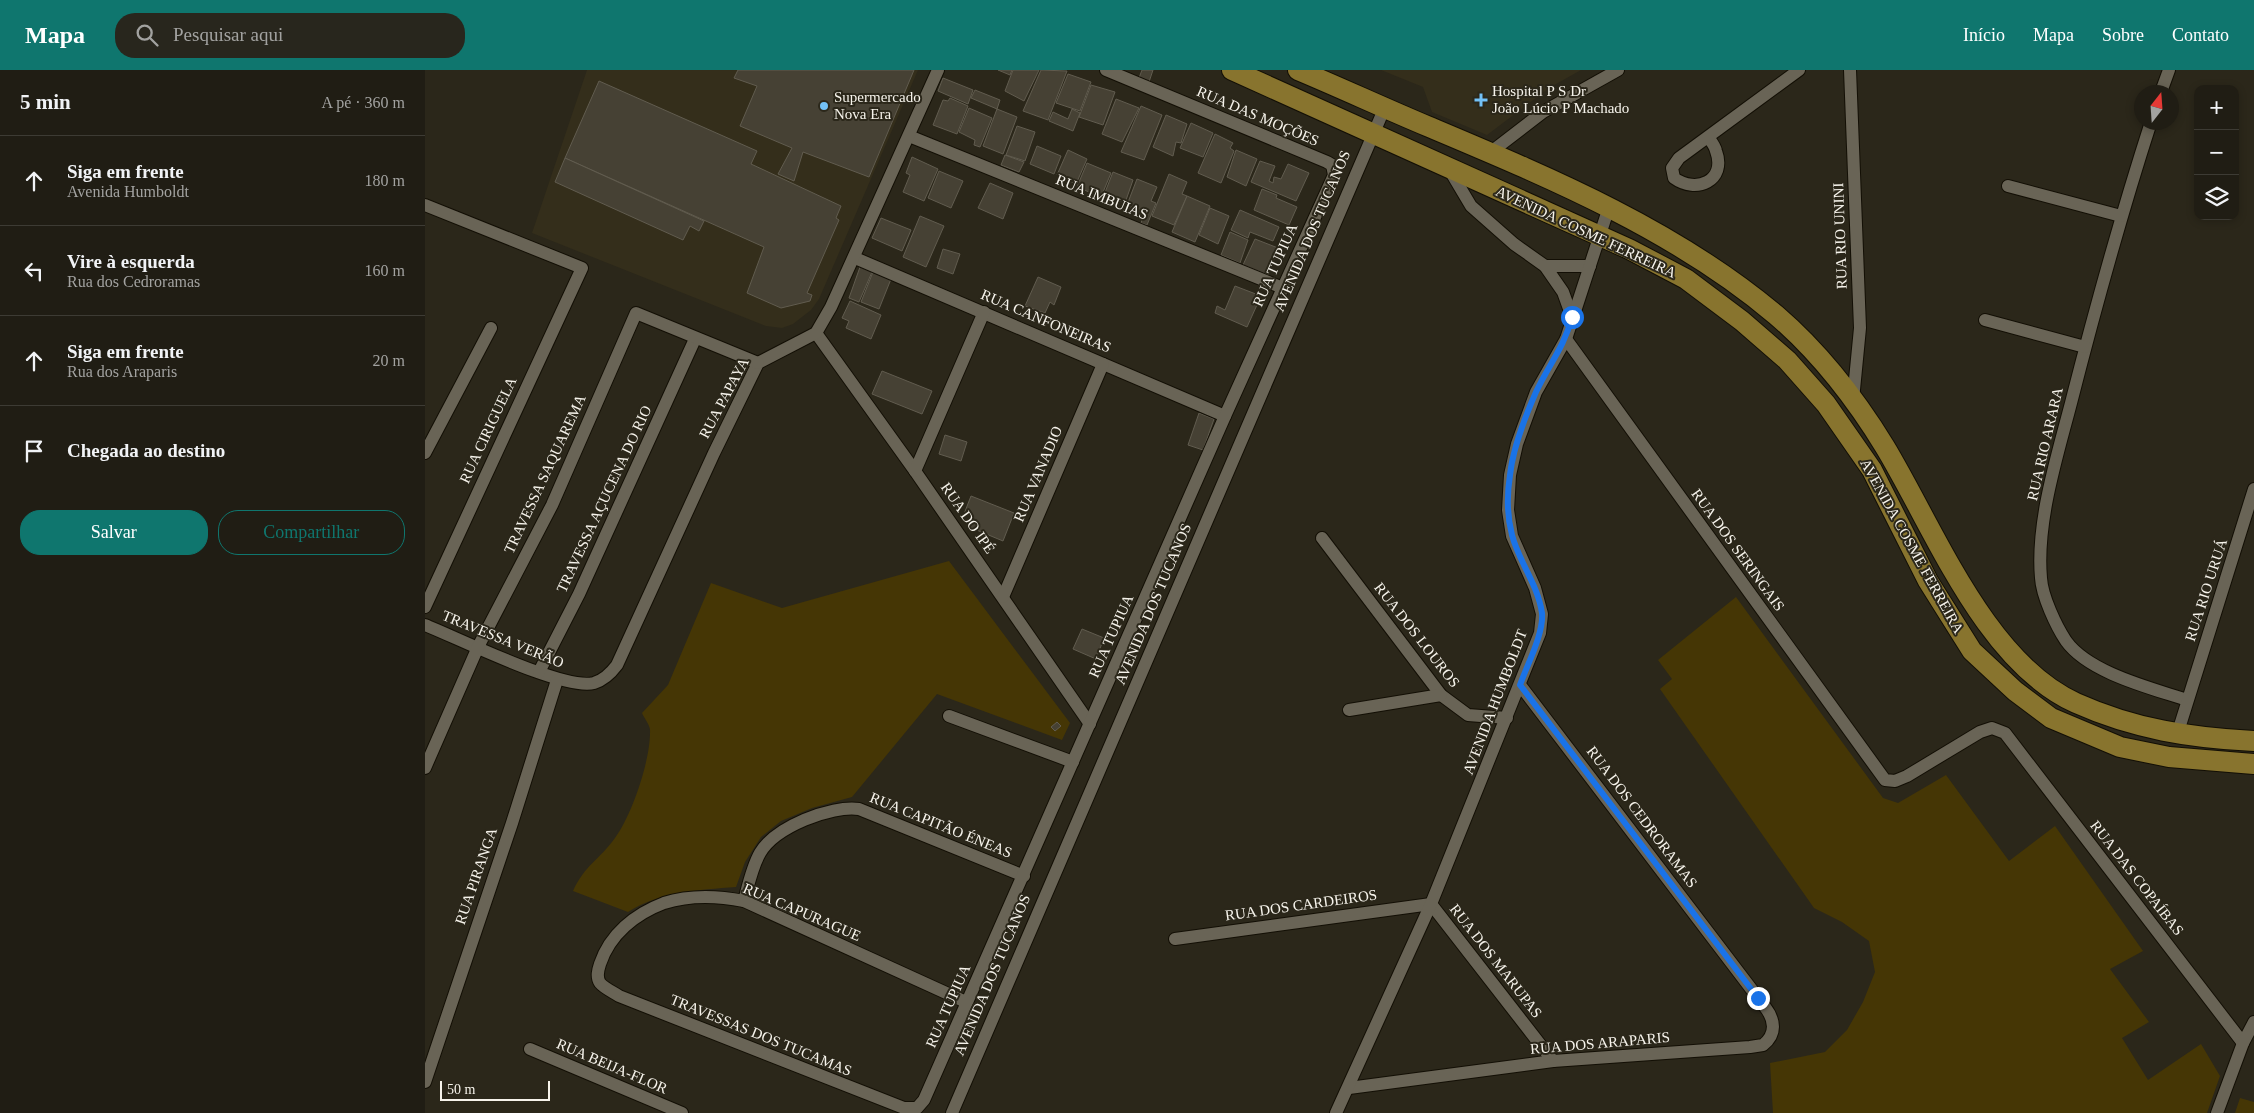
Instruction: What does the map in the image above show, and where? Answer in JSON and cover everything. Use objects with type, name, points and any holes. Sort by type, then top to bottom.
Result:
[{"type":"main road","name":"AVENIDA COSME FERREIRA","points":[[1232,70],[1598,236],[1629,248],[1686,279],[1742,321],[1787,360],[1826,404],[1872,470],[1928,581],[1972,651],[2015,691],[2051,718],[2120,747],[2169,757],[2254,764]]},
{"type":"main road","name":"AVENIDA COSME FERREIRA","points":[[1298,70],[1491,152],[1609,207],[1729,279],[1775,314],[1805,342],[1853,400],[1884,446],[1967,595],[1993,633],[2037,678],[2074,702],[2149,728],[2177,735],[2254,741]]},
{"type":"street","points":[[816,333],[855,258],[938,70]]},
{"type":"street","name":"RUA DAS MOÇÕES","points":[[1106,70],[1327,162],[1332,165],[1333,175]]},
{"type":"street","points":[[1491,152],[1543,112],[1618,70]]},
{"type":"street","points":[[1708,137],[1799,70]]},
{"type":"street","name":"RUA RIO UNINI","points":[[1850,70],[1860,328],[1853,400]]},
{"type":"street","points":[[2164,85],[2169,70]]},
{"type":"street","name":"AVENIDA DOS TUCANOS","points":[[952,1113],[1372,133],[1385,107]]},
{"type":"street","name":"RUA RIO ARARA","points":[[2148,130],[2121,216],[2051,478],[2041,544],[2041,580],[2053,615],[2067,642],[2088,661],[2116,675],[2187,700]]},
{"type":"street","name":"RUA IMBUIAS","points":[[909,136],[1283,288]]},
{"type":"street","points":[[1449,169],[1471,206],[1514,244],[1545,266],[1563,292],[1572,317]]},
{"type":"street","name":"RUA TUPIUA","points":[[917,1108],[929,1090],[966,1002],[1024,876],[1225,416],[1333,175]]},
{"type":"street","points":[[2008,186],[2121,216]]},
{"type":"street","name":"RUA CIRIGUELA","points":[[425,205],[582,268],[425,607]]},
{"type":"street","name":"AVENIDA HUMBOLDT","points":[[1336,1113],[1431,904],[1540,632],[1542,614],[1535,588],[1512,536],[1508,510],[1510,475],[1517,444],[1536,392],[1566,339],[1609,207]]},
{"type":"street","name":"RUA CANFONEIRAS","points":[[855,258],[1225,416]]},
{"type":"street","points":[[1545,266],[1590,266]]},
{"type":"street","points":[[915,471],[984,312]]},
{"type":"street","name":"TRAVESSA SAQUAREMA","points":[[425,768],[478,647],[552,505],[636,313],[695,339]]},
{"type":"street","points":[[1985,320],[2085,347]]},
{"type":"street","points":[[425,453],[491,328]]},
{"type":"street","name":"RUA PAPAYA","points":[[599,681],[609,675],[617,665],[714,452],[758,363],[816,333]]},
{"type":"street","name":"RUA DO IPÉ","points":[[816,333],[915,471],[1090,724]]},
{"type":"street","points":[[695,339],[758,363]]},
{"type":"street","name":"TRAVESSA AÇUCENA DO RIO","points":[[539,672],[583,585],[695,339]]},
{"type":"street","name":"RUA DOS SERINGAIS","points":[[1566,339],[1885,780],[1895,781],[1907,776],[1980,732],[1992,728],[2005,733]]},
{"type":"street","name":"RUA VANADIO","points":[[1003,597],[1103,364]]},
{"type":"street","name":"RUA RIO URUÁ","points":[[2177,735],[2254,489]]},
{"type":"street","name":"RUA DOS LOUROS","points":[[1322,538],[1441,695],[1468,715],[1507,718]]},
{"type":"street","name":"TRAVESSA VERÃO","points":[[425,625],[557,680],[583,684],[599,681]]},
{"type":"street","name":"RUA PIRANGA","points":[[425,1082],[512,823],[557,680]]},
{"type":"street","name":"RUA DOS CEDRORAMAS","points":[[1520,685],[1737,970]]},
{"type":"street","points":[[1349,710],[1441,695]]},
{"type":"street","points":[[949,716],[1073,762]]},
{"type":"street","name":"RUA DAS COPAÍBAS","points":[[2005,733],[2243,1043]]},
{"type":"street","name":"RUA CAPITÃO ÉNEAS","points":[[744,902],[759,854],[765,847],[797,824],[844,808],[859,809],[1024,876]]},
{"type":"street","name":"RUA CAPURAGUE","points":[[599,980],[602,960],[610,943],[620,930],[637,916],[665,903],[719,897],[744,902],[966,1002]]},
{"type":"street","name":"RUA DOS CARDEIROS","points":[[1175,939],[1431,904]]},
{"type":"street","name":"RUA DOS MARUPAS","points":[[1431,904],[1553,1061]]},
{"type":"street","name":"RUA DOS ARAPARIS","points":[[1349,1088],[1553,1061],[1763,1045],[1772,1034],[1772,1020],[1769,1012],[1737,970]]},
{"type":"street","name":"TRAVESSAS DOS TUCAMAS","points":[[599,980],[619,996],[904,1108],[917,1108]]},
{"type":"street","points":[[2217,1113],[2243,1043],[2254,1022]]},
{"type":"street","name":"RUA BEIJA-FLOR","points":[[530,1049],[681,1113]]},
{"type":"shaded area","points":[[587,70],[918,70],[819,299],[811,310],[793,324],[782,328],[766,326],[532,233]]},
{"type":"shaded area","name":"Hospital P S Dr João Lúcio P Machado","points":[[1381,70],[1581,70],[1549,88],[1487,135],[1432,112],[1423,87]]},
{"type":"shaded area","points":[[949,561],[1070,723],[1062,740],[937,694],[852,797],[812,808],[781,821],[761,837],[745,862],[736,887],[666,896],[640,905],[628,912],[573,891],[582,875],[615,838],[628,816],[644,771],[649,742],[650,728],[642,713],[668,685],[711,583],[782,608]]},
{"type":"shaded area","points":[[1736,597],[1883,798],[1898,803],[1946,775],[2009,861],[2055,826],[2143,951],[2110,969],[2149,1022],[2122,1038],[2148,1080],[2201,1044],[2220,1076],[2207,1113],[1773,1113],[1770,1063],[1825,1052],[1847,1030],[1863,1002],[1875,972],[1869,941],[1842,922],[1814,908],[1660,689],[1672,679],[1658,660]]},
{"type":"shaded area","points":[[2240,1098],[2254,1102],[2254,1113],[2235,1113]]},
{"type":"building","name":"Supermercado Nova Era","points":[[738,70],[914,70],[869,177],[803,152],[794,181],[778,174],[792,148],[740,126],[757,86],[734,78]]},
{"type":"building","points":[[998,70],[1012,70],[1010,75]]},
{"type":"building","points":[[1013,70],[1039,70],[1024,101],[1005,91]]},
{"type":"building","points":[[1041,70],[1067,71],[1048,120],[1023,111]]},
{"type":"building","points":[[1142,70],[1153,70],[1149,82],[1139,78]]},
{"type":"building","points":[[1068,74],[1091,82],[1080,111],[1056,103]]},
{"type":"building","points":[[943,78],[973,90],[968,104],[938,91]]},
{"type":"building","points":[[599,81],[757,151],[751,164],[841,206],[836,218],[839,220],[807,293],[812,295],[810,301],[781,308],[747,293],[764,247],[565,158]]},
{"type":"building","points":[[1091,85],[1115,92],[1103,125],[1079,117]]},
{"type":"building","points":[[975,90],[1000,100],[997,109],[971,98]]},
{"type":"building","points":[[950,98],[968,106],[957,134],[933,125],[943,100],[948,101]]},
{"type":"building","points":[[1116,99],[1139,108],[1122,142],[1102,134]]},
{"type":"building","points":[[1141,106],[1162,115],[1144,160],[1121,152]]},
{"type":"building","points":[[969,108],[992,118],[980,147],[974,145],[975,140],[959,132]]},
{"type":"building","points":[[997,109],[1017,117],[1003,154],[983,146]]},
{"type":"building","points":[[1072,109],[1080,113],[1073,131],[1049,121],[1053,112],[1068,119]]},
{"type":"building","points":[[1166,115],[1187,124],[1181,143],[1176,142],[1173,156],[1153,147]]},
{"type":"building","points":[[1191,123],[1213,133],[1203,157],[1180,148]]},
{"type":"building","points":[[1017,126],[1035,132],[1025,161],[1006,155]]},
{"type":"building","points":[[1215,134],[1233,143],[1230,148],[1234,151],[1221,183],[1198,173]]},
{"type":"building","points":[[1037,146],[1061,156],[1054,174],[1030,164]]},
{"type":"building","points":[[1068,150],[1087,159],[1076,184],[1057,175]]},
{"type":"building","points":[[1236,150],[1257,159],[1246,186],[1227,177]]},
{"type":"building","points":[[1005,155],[1024,162],[1019,172],[1001,165]]},
{"type":"building","points":[[912,157],[938,169],[924,201],[903,192],[910,175],[906,173]]},
{"type":"building","points":[[565,158],[704,221],[699,231],[690,226],[683,240],[555,182]]},
{"type":"building","points":[[1260,161],[1275,166],[1269,181],[1273,183],[1274,177],[1281,179],[1288,164],[1309,173],[1296,201],[1251,182]]},
{"type":"building","points":[[1087,163],[1111,173],[1101,197],[1077,187]]},
{"type":"building","points":[[939,171],[963,181],[951,208],[928,198]]},
{"type":"building","points":[[1113,172],[1133,180],[1125,203],[1104,195]]},
{"type":"building","points":[[1169,174],[1187,182],[1182,194],[1187,196],[1174,225],[1152,216]]},
{"type":"building","points":[[1137,179],[1157,187],[1151,201],[1156,203],[1147,225],[1141,223],[1143,217],[1125,210]]},
{"type":"building","points":[[990,183],[1013,193],[1003,219],[978,208]]},
{"type":"building","points":[[1262,189],[1277,195],[1276,198],[1297,207],[1289,225],[1254,210]]},
{"type":"building","points":[[1187,196],[1210,206],[1195,242],[1172,232]]},
{"type":"building","points":[[1210,208],[1229,216],[1218,244],[1199,235]]},
{"type":"building","points":[[1240,210],[1279,227],[1273,241],[1250,232],[1248,238],[1231,230]]},
{"type":"building","points":[[920,216],[944,226],[926,267],[903,257]]},
{"type":"building","points":[[881,218],[911,230],[902,251],[872,238]]},
{"type":"building","points":[[1230,232],[1248,240],[1240,263],[1221,255]]},
{"type":"building","points":[[1255,239],[1278,248],[1268,275],[1243,265]]},
{"type":"building","points":[[943,249],[960,254],[953,274],[937,268]]},
{"type":"building","points":[[860,267],[872,272],[859,302],[849,298]]},
{"type":"building","points":[[873,272],[891,279],[879,309],[861,302]]},
{"type":"building","points":[[1038,277],[1061,287],[1054,305],[1050,302],[1045,313],[1025,306]]},
{"type":"building","points":[[1235,286],[1261,296],[1247,327],[1215,313],[1217,306],[1225,310]]},
{"type":"building","points":[[850,301],[881,315],[871,339],[846,328],[849,321],[842,318]]},
{"type":"building","points":[[882,371],[932,391],[922,414],[872,394]]},
{"type":"building","points":[[1199,413],[1214,419],[1203,450],[1188,445]]},
{"type":"building","points":[[945,435],[967,442],[961,461],[939,454]]},
{"type":"building","points":[[971,496],[1014,513],[1003,541],[967,526],[972,516],[964,514]]},
{"type":"building","points":[[1082,629],[1104,638],[1096,659],[1073,649]]},
{"type":"building","points":[[1057,722],[1061,726],[1055,731],[1051,727]]},
{"type":"place","name":"Hospital P S Dr João Lúcio P Machado","points":[[1481,100]]},
{"type":"place","name":"Supermercado Nova Era","points":[[824,106]]},
{"type":"route","points":[[1572,317],[1566,339],[1536,392],[1517,444],[1510,475],[1508,510],[1512,536],[1535,588],[1542,614],[1540,632],[1520,685],[1758,998]]}]
